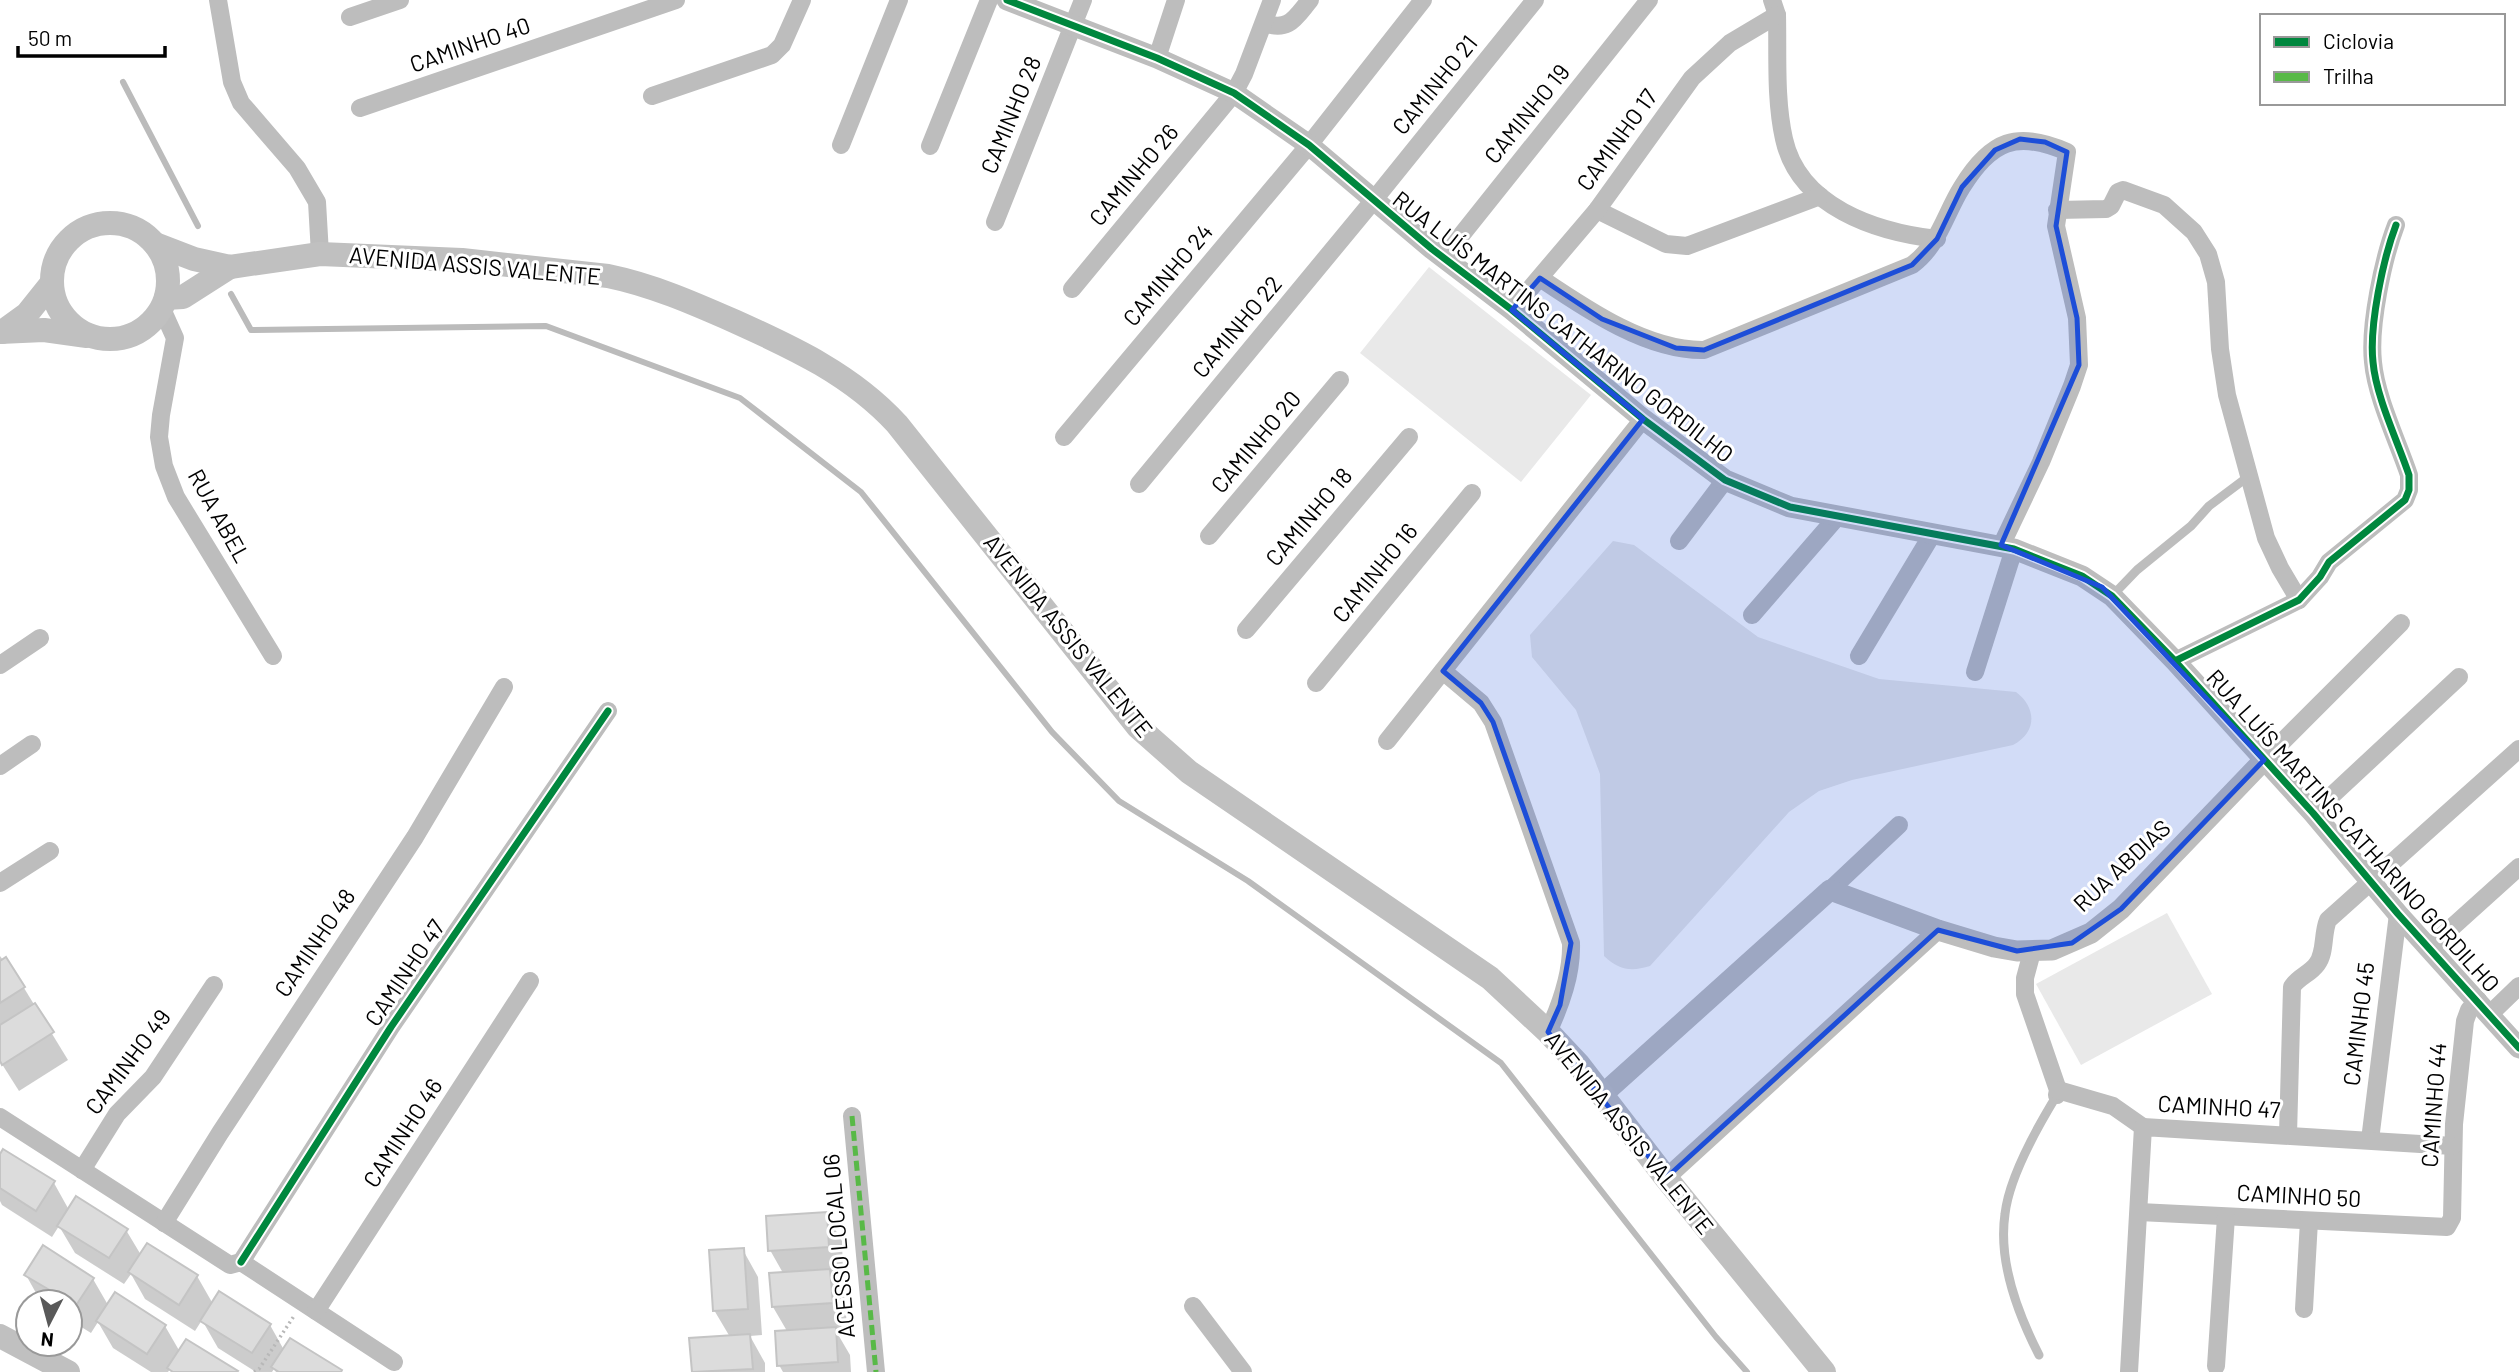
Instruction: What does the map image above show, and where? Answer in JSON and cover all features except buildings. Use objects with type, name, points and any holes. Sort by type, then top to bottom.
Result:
[{"type":"main road","points":[[1,332],[44,330],[91,337],[118,339],[144,329],[164,304],[169,279],[164,260],[155,244],[141,232],[124,225],[106,223],[89,227],[73,236],[61,250],[54,266],[51,284],[55,301],[63,316],[76,329],[91,337]]},
{"type":"main road","name":"AVENIDA ASSIS VALENTE","points":[[155,244],[194,259],[230,267],[320,254],[548,267],[628,280],[690,302],[768,336],[846,379],[873,400],[897,424],[1138,727],[1189,772],[1479,970],[1548,1032],[1602,1094],[1666,1178],[1824,1372]]},
{"type":"main road","name":"AVENIDA ASSIS VALENTE","points":[[164,304],[183,297],[230,267]]},
{"type":"main road","points":[[1,332],[27,314],[51,284]]},
{"type":"main road","points":[[2,1341],[68,1372]]},
{"type":"street","points":[[218,0],[232,82],[242,103],[297,168],[317,202],[320,254]]},
{"type":"street","points":[[350,17],[400,0]]},
{"type":"street","name":"CAMINHO 40","points":[[360,108],[676,0]]},
{"type":"street","points":[[652,96],[772,55],[782,45],[802,0]]},
{"type":"street","points":[[841,145],[899,0]]},
{"type":"street","points":[[930,146],[989,0]]},
{"type":"street","name":"RUA LUÍS MARTINS CATHARINO GORDILHO","points":[[1007,0],[1157,58],[1234,93],[1309,145],[1443,258],[1512,310],[1643,419],[1725,480],[1790,507],[2008,548],[2082,576],[2112,596],[2313,813],[2398,914],[2519,1048]]},
{"type":"street","name":"CAMINHO 28","points":[[995,222],[1083,0]]},
{"type":"street","points":[[1157,58],[1176,0]]},
{"type":"street","name":"CAMINHO 26","points":[[1072,289],[1234,93],[1272,0]]},
{"type":"street","points":[[1264,23],[1283,26],[1290,23],[1310,0]]},
{"type":"street","name":"CAMINHO 24","points":[[1064,437],[1309,145],[1423,0]]},
{"type":"street","name":"CAMINHO 21","points":[[1373,201],[1535,0]]},
{"type":"street","name":"CAMINHO 19","points":[[1443,258],[1649,0]]},
{"type":"street","points":[[1774,7],[1784,141],[1804,180],[1820,196],[1866,223],[1891,232],[1937,239]]},
{"type":"street","name":"CAMINHO 17","points":[[1512,310],[1597,210],[1692,78],[1774,7]]},
{"type":"street","points":[[1540,278],[1602,319],[1668,346],[1704,350],[1902,271],[1922,258],[1937,239],[1962,187],[1994,149],[2020,139],[2045,142],[2067,152],[2056,226],[2077,318],[2079,365],[2008,548],[1975,672]]},
{"type":"street","points":[[2057,210],[2106,209],[2111,206],[2118,192],[2123,190],[2164,205],[2201,241],[2208,254],[2216,282],[2222,368],[2249,477],[2271,551],[2299,600]]},
{"type":"street","points":[[1597,210],[1666,244],[1687,247],[1820,196]]},
{"type":"street","name":"CAMINHO 22","points":[[1139,484],[1373,201]]},
{"type":"street","points":[[2175,661],[2299,600],[2320,577],[2329,562],[2406,500],[2409,475],[2376,382],[2372,345],[2386,253],[2396,225]]},
{"type":"street","name":"RUA ABEL","points":[[164,304],[175,338],[159,437],[164,466],[176,496],[273,656]]},
{"type":"street","name":"CAMINHO 20","points":[[1209,536],[1340,380]]},
{"type":"street","points":[[1387,741],[1643,419]]},
{"type":"street","name":"CAMINHO 18","points":[[1246,630],[1409,437]]},
{"type":"street","points":[[1679,541],[1725,480]]},
{"type":"street","name":"CAMINHO 16","points":[[1316,683],[1472,493]]},
{"type":"street","points":[[1752,615],[1837,517]]},
{"type":"street","points":[[1859,656],[1933,533]]},
{"type":"street","points":[[2264,760],[2401,623]]},
{"type":"street","points":[[0,665],[40,638]]},
{"type":"street","points":[[1443,671],[1481,703],[1493,722],[1571,943],[1572,957],[1560,1005],[1548,1032]]},
{"type":"street","points":[[2313,813],[2459,677]]},
{"type":"street","name":"CAMINHO 48","points":[[164,1223],[415,836],[504,687]]},
{"type":"street","name":"CAMINHO 47","points":[[241,1262],[391,1027],[608,711]]},
{"type":"street","points":[[0,766],[32,744]]},
{"type":"street","points":[[2288,1135],[2292,987],[2316,965],[2328,920],[2519,749]]},
{"type":"street","name":"RUA ABDIAS","points":[[1830,890],[1938,930],[1994,947],[2032,952],[2052,950],[2091,933],[2121,909],[2264,760]]},
{"type":"street","points":[[1602,1094],[1899,825]]},
{"type":"street","points":[[0,883],[50,851]]},
{"type":"street","points":[[2429,948],[2519,867]]},
{"type":"street","name":"CAMINHO 45","points":[[2370,1140],[2398,914]]},
{"type":"street","points":[[1666,1178],[1938,930]]},
{"type":"street","points":[[2032,952],[2025,978],[2025,994],[2057,1093],[2113,1105],[2143,1127]]},
{"type":"street","name":"CAMINHO 46","points":[[310,1307],[530,981]]},
{"type":"street","name":"CAMINHO 49","points":[[82,1170],[117,1114],[153,1077],[214,985]]},
{"type":"street","points":[[2484,1007],[2519,986]]},
{"type":"street","name":"CAMINHO 44","points":[[2452,1218],[2453,1146],[2465,1021],[2469,1010],[2484,1007]]},
{"type":"street","name":"ACESSO LOCAL 06","points":[[852,1116],[876,1372]]},
{"type":"street","points":[[0,1117],[230,1265],[241,1262],[394,1362]]},
{"type":"street","name":"CAMINHO 47","points":[[2129,1372],[2143,1127],[2453,1146]]},
{"type":"street","name":"CAMINHO 50","points":[[2139,1212],[2442,1227],[2449,1225],[2452,1218]]},
{"type":"street","points":[[2216,1366],[2226,1217]]},
{"type":"street","points":[[2304,1309],[2309,1221]]},
{"type":"street","points":[[1193,1306],[1243,1372]]},
{"type":"lane","points":[[2112,596],[2137,570],[2191,526],[2209,506],[2249,477]]},
{"type":"lane","points":[[2039,1355],[2023,1324],[2013,1290],[2004,1220],[2010,1193],[2036,1130],[2057,1093]]},
{"type":"path","points":[[254,1372],[310,1307]]},
{"type":"highlighted area","points":[[2020,139],[2045,142],[2067,152],[2056,226],[2077,318],[2079,365],[2001,545],[2102,587],[2264,760],[2121,909],[2072,943],[2017,951],[1938,930],[1666,1178],[1548,1032],[1560,1005],[1571,943],[1493,722],[1481,703],[1443,671],[1643,419],[1512,310],[1540,278],[1602,319],[1676,348],[1704,350],[1912,265],[1937,239],[1962,187],[1995,150]]},
{"type":"shaded area","points":[[1429,267],[1591,395],[1521,482],[1360,353]]},
{"type":"shaded area","points":[[1613,541],[1634,545],[1758,637],[1879,679],[2016,692],[2031,712],[2030,727],[2021,740],[2013,745],[1852,780],[1819,791],[1789,812],[1650,966],[1637,969],[1620,967],[1604,956],[1600,774],[1576,710],[1532,657],[1530,635]]},
{"type":"shaded area","points":[[2167,913],[2212,994],[2081,1065],[2036,984]]},
{"type":"waterway","points":[[123,82],[198,226]]},
{"type":"waterway","points":[[231,294],[251,330],[546,326],[740,398],[861,492],[1052,732],[1119,801],[1248,881],[1501,1063],[1716,1337],[1747,1372]]},
{"type":"marked path","points":[[852,1116],[876,1372]]},
{"type":"cycle path","points":[[1007,0],[1157,58],[1234,93],[1309,145],[1432,249],[1512,310],[1643,419],[1725,480],[1790,507],[2014,549],[2082,576],[2112,596],[2313,813],[2398,914],[2519,1048]]},
{"type":"cycle path","points":[[2175,661],[2299,600],[2320,577],[2329,562],[2405,500],[2409,490],[2409,475],[2378,390],[2372,347],[2378,293],[2396,225]]},
{"type":"cycle path","points":[[241,1262],[391,1027],[608,711]]}]
